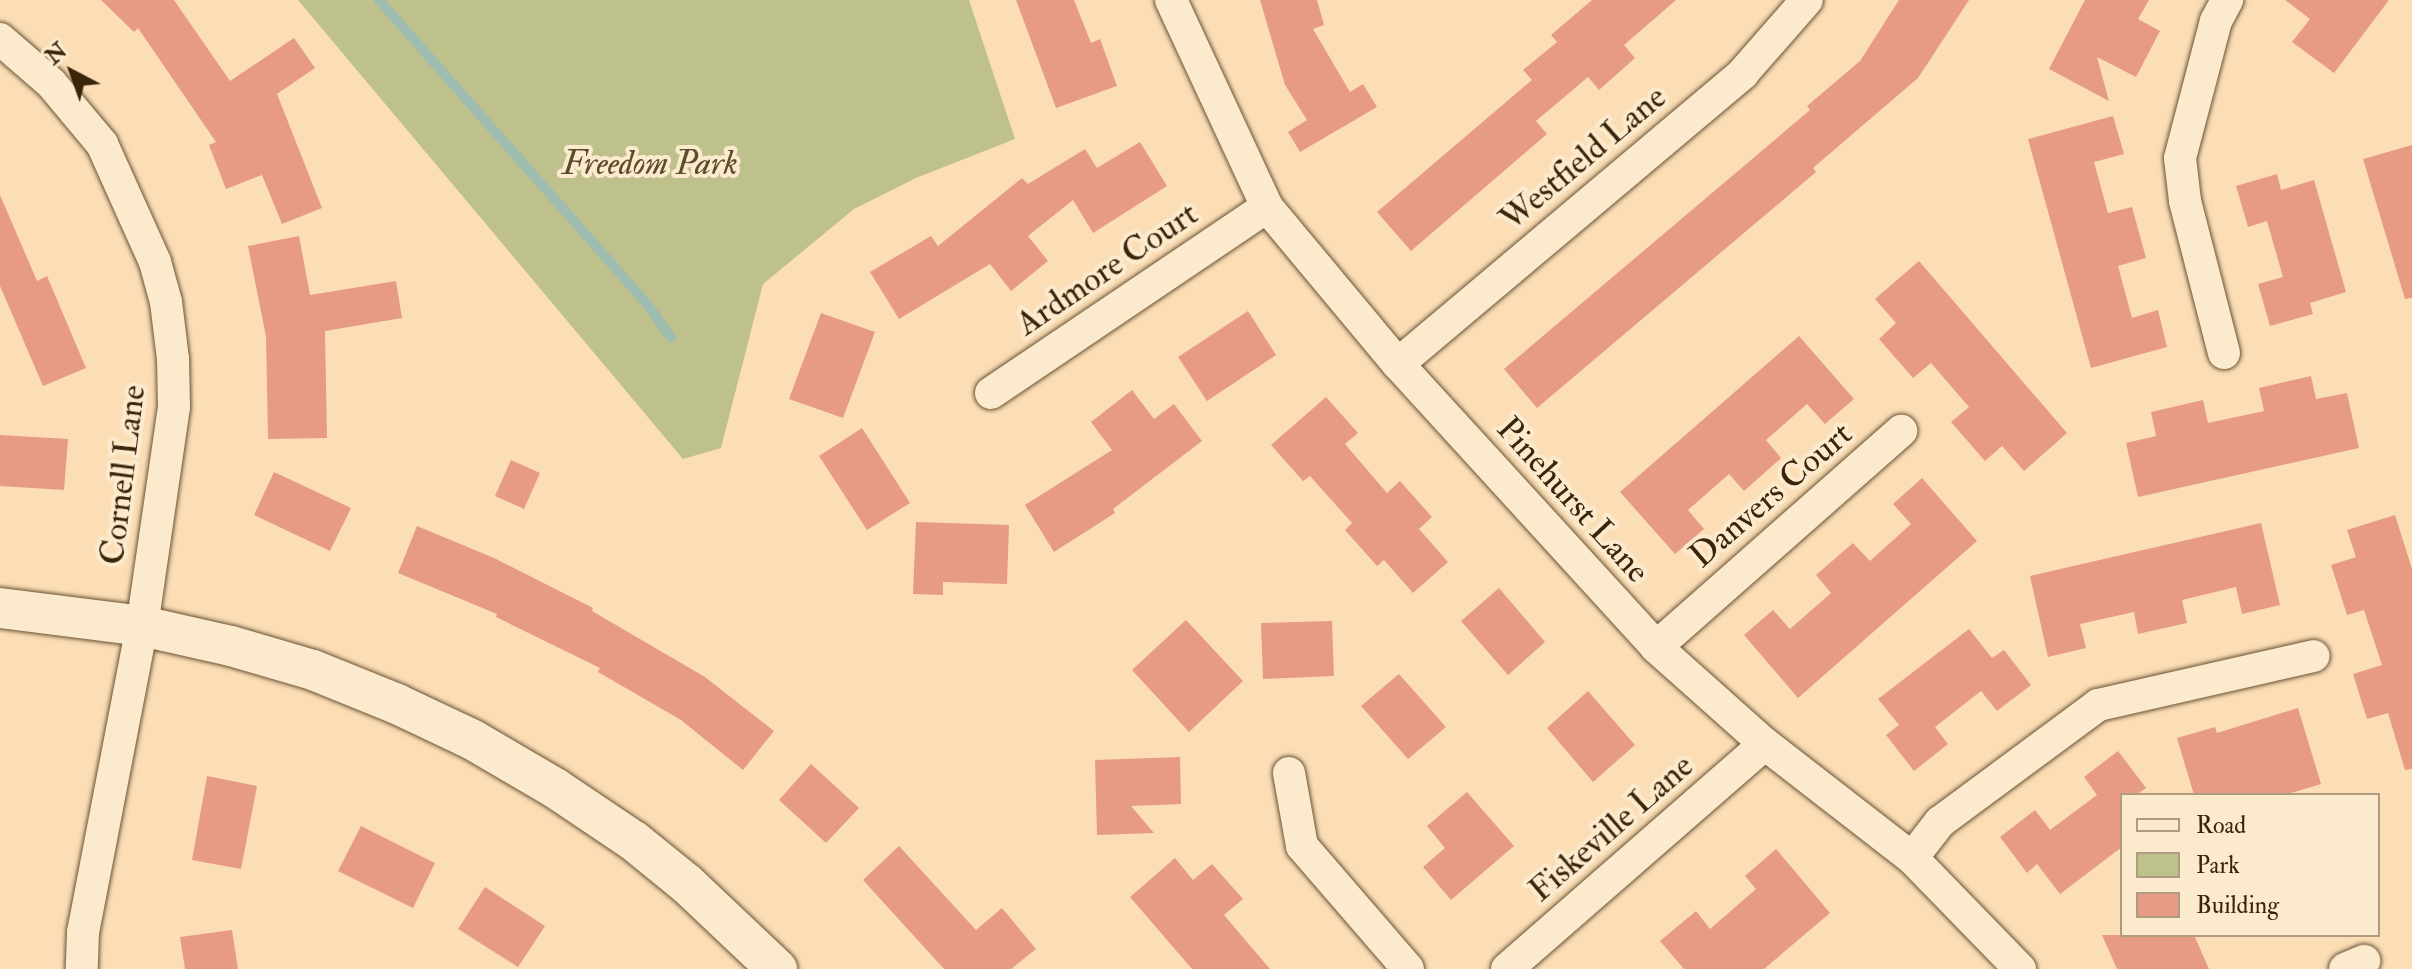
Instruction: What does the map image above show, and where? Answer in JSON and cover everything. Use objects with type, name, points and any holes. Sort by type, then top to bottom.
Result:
[{"type":"street","name":"Pinehurst Lane","points":[[1171,0],[1267,207],[1398,364],[1656,647],[1765,744],[1912,858],[2020,969]]},
{"type":"street","name":"Westfield Lane","points":[[1398,364],[1743,73],[1807,0]]},
{"type":"street","points":[[2224,353],[2185,201],[2180,158],[2216,21],[2227,0]]},
{"type":"street","name":"Cornell Lane","points":[[0,39],[51,83],[102,144],[155,262],[166,302],[173,359],[174,407],[142,626],[83,932],[82,969]]},
{"type":"street","name":"Ardmore Court","points":[[991,393],[1267,207]]},
{"type":"street","name":"Danvers Court","points":[[1656,647],[1901,431]]},
{"type":"street","points":[[0,608],[142,626],[313,670],[397,704],[473,740],[555,788],[634,841],[728,921],[777,969]]},
{"type":"street","points":[[1912,858],[1940,822],[2098,705],[2314,656]]},
{"type":"street","name":"Fiskeville Lane","points":[[1507,969],[1765,744]]},
{"type":"street","points":[[1289,773],[1302,846],[1408,969]]},
{"type":"green space","name":"Freedom Park","points":[[298,0],[969,0],[1015,139],[916,178],[854,209],[763,284],[721,448],[683,459]]},
{"type":"building","points":[[101,0],[174,0],[230,81],[294,38],[315,68],[277,94],[322,208],[282,224],[262,175],[226,189],[209,145],[216,142],[138,28],[134,32]]},
{"type":"building","points":[[1016,0],[1074,0],[1091,43],[1100,39],[1117,86],[1056,108]]},
{"type":"building","points":[[1260,0],[1317,0],[1324,25],[1313,29],[1350,92],[1363,84],[1377,107],[1300,152],[1288,132],[1307,120],[1285,85]]},
{"type":"building","points":[[1592,0],[1676,0],[1624,45],[1635,58],[1599,90],[1588,77],[1536,121],[1547,134],[1411,251],[1377,212],[1532,80],[1523,70],[1557,42],[1551,35]]},
{"type":"building","points":[[1899,0],[1969,0],[1918,78],[1813,168],[1816,172],[1537,408],[1504,369],[1810,110],[1807,106],[1860,61]]},
{"type":"building","points":[[2085,0],[2149,0],[2138,19],[2160,31],[2136,77],[2097,57],[2109,101],[2049,69]]},
{"type":"building","points":[[2285,0],[2389,0],[2334,73],[2292,42],[2310,19]]},
{"type":"building","points":[[2113,116],[2124,154],[2094,162],[2108,213],[2132,207],[2146,258],[2118,266],[2132,318],[2158,310],[2167,347],[2091,368],[2028,139]]},
{"type":"building","points":[[1140,142],[1167,186],[1093,233],[1073,200],[1028,236],[1048,261],[1011,291],[990,264],[899,319],[870,272],[931,236],[938,246],[1022,178],[1028,184],[1085,149],[1097,168]]},
{"type":"building","points":[[2412,145],[2412,298],[2405,299],[2363,159]]},
{"type":"building","points":[[2277,174],[2281,190],[2314,180],[2346,292],[2310,303],[2313,314],[2270,326],[2258,284],[2283,277],[2267,221],[2248,227],[2236,186]]},
{"type":"building","points":[[0,195],[37,281],[47,276],[86,368],[43,386],[0,286]]},
{"type":"building","points":[[299,236],[310,295],[396,281],[402,318],[325,331],[327,438],[268,439],[266,337],[248,246]]},
{"type":"building","points":[[1919,261],[2067,433],[2024,471],[2002,446],[1985,461],[1951,422],[1969,407],[1931,363],[1913,378],[1879,339],[1896,323],[1875,299]]},
{"type":"building","points":[[1248,311],[1276,355],[1207,401],[1178,357]]},
{"type":"building","points":[[821,313],[875,332],[843,418],[789,399]]},
{"type":"building","points":[[1799,336],[1854,399],[1825,424],[1807,404],[1766,440],[1781,458],[1744,491],[1729,474],[1688,510],[1704,529],[1675,554],[1620,492]]},
{"type":"building","points":[[2311,376],[2316,399],[2347,393],[2359,448],[2138,497],[2126,443],[2156,436],[2151,412],[2203,400],[2208,423],[2264,411],[2259,388]]},
{"type":"building","points":[[1132,390],[1154,419],[1174,404],[1202,441],[1113,509],[1115,513],[1054,552],[1025,505],[1112,450],[1091,422]]},
{"type":"building","points":[[1326,397],[1358,433],[1345,444],[1387,493],[1400,481],[1432,517],[1419,529],[1448,562],[1413,593],[1384,560],[1377,566],[1345,530],[1352,523],[1310,476],[1303,481],[1271,445]]},
{"type":"building","points":[[862,428],[910,503],[867,530],[819,456]]},
{"type":"building","points":[[0,435],[68,439],[64,490],[0,486]]},
{"type":"building","points":[[511,460],[540,473],[524,509],[495,496]]},
{"type":"building","points":[[274,472],[351,508],[330,551],[254,515]]},
{"type":"building","points":[[1922,478],[1977,541],[1798,698],[1744,635],[1773,610],[1790,629],[1831,593],[1816,575],[1853,543],[1870,561],[1911,524],[1893,504]]},
{"type":"building","points":[[2395,515],[2412,569],[2412,769],[2405,770],[2388,713],[2367,719],[2353,674],[2382,665],[2364,610],[2347,615],[2331,565],[2356,557],[2347,530]]},
{"type":"building","points":[[916,522],[1009,525],[1007,584],[943,582],[943,595],[913,594]]},
{"type":"building","points":[[2261,523],[2280,605],[2242,614],[2236,587],[2182,600],[2187,623],[2138,634],[2134,612],[2080,624],[2086,648],[2048,657],[2030,576]]},
{"type":"building","points":[[417,526],[494,558],[593,608],[592,611],[705,677],[774,731],[743,770],[681,720],[598,672],[600,668],[496,617],[497,614],[398,573]]},
{"type":"building","points":[[1499,588],[1545,642],[1508,675],[1461,621]]},
{"type":"building","points":[[1186,620],[1243,681],[1189,732],[1132,670]]},
{"type":"building","points":[[1332,621],[1334,676],[1263,679],[1261,623]]},
{"type":"building","points":[[1969,629],[1992,658],[2004,650],[2031,685],[1997,711],[1981,691],[1935,727],[1948,744],[1914,771],[1886,735],[1899,725],[1878,699]]},
{"type":"building","points":[[1399,674],[1446,727],[1408,759],[1361,706]]},
{"type":"building","points":[[1588,691],[1635,745],[1593,782],[1547,728]]},
{"type":"building","points":[[2298,708],[2321,784],[2291,793],[2193,793],[2177,738],[2215,727],[2217,733]]},
{"type":"building","points":[[2118,751],[2146,788],[2139,793],[2120,793],[2120,849],[2060,894],[2037,864],[2027,873],[2000,837],[2035,810],[2050,830],[2097,795],[2084,777]]},
{"type":"building","points":[[1180,757],[1181,804],[1131,806],[1154,833],[1097,835],[1095,760]]},
{"type":"building","points":[[811,764],[859,808],[826,843],[779,800]]},
{"type":"building","points":[[207,776],[257,786],[241,869],[192,860]]},
{"type":"building","points":[[1467,792],[1514,846],[1451,900],[1423,867],[1445,848],[1427,826]]},
{"type":"building","points":[[361,826],[435,863],[413,908],[338,871]]},
{"type":"building","points":[[899,846],[976,930],[1002,908],[1036,949],[1011,969],[944,969],[863,880]]},
{"type":"building","points":[[1776,849],[1830,913],[1764,969],[1684,969],[1660,941],[1696,911],[1710,929],[1756,889],[1745,876]]},
{"type":"building","points":[[1175,858],[1193,880],[1212,864],[1243,899],[1224,915],[1270,969],[1192,969],[1130,897]]},
{"type":"building","points":[[485,887],[545,926],[518,967],[458,929]]},
{"type":"building","points":[[232,930],[238,969],[185,969],[180,937]]},
{"type":"building","points":[[2102,935],[2195,937],[2209,969],[2117,969]]},
{"type":"waterway","points":[[379,0],[648,305],[671,338]]}]
